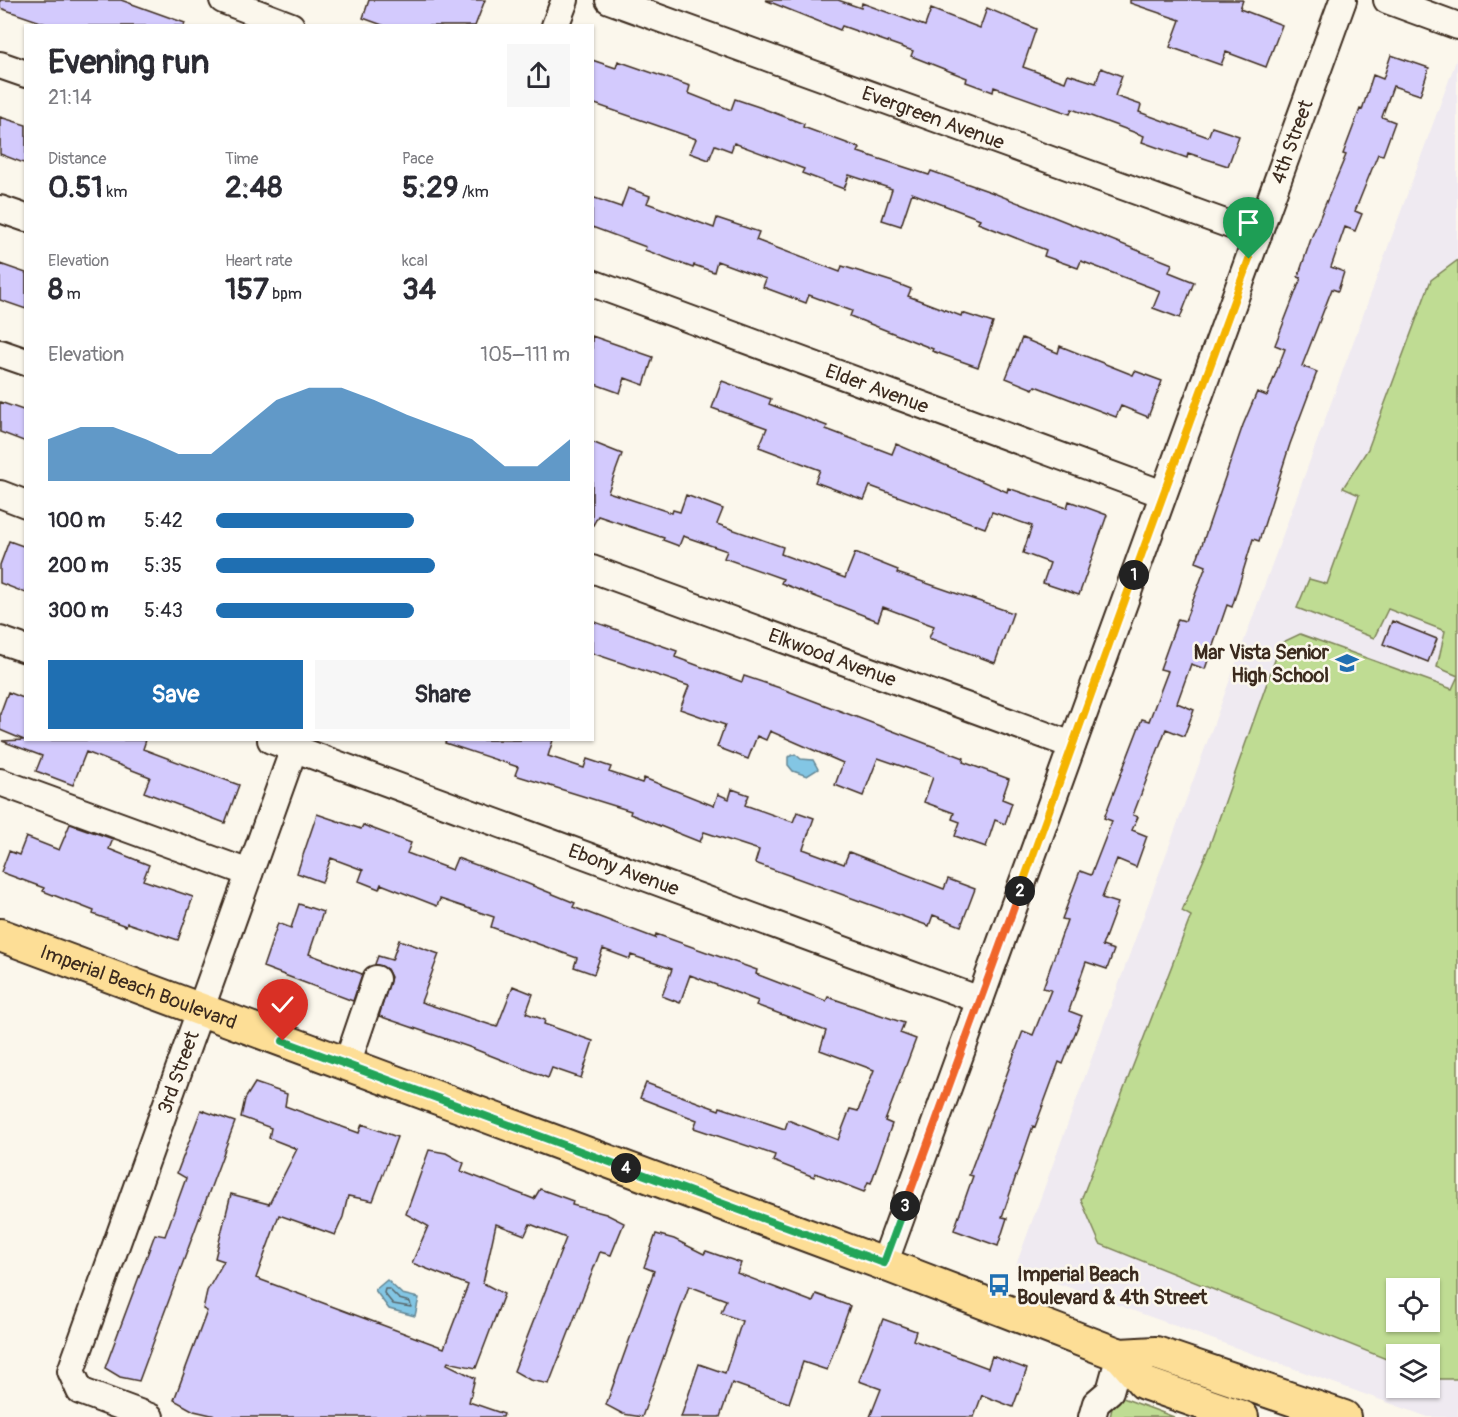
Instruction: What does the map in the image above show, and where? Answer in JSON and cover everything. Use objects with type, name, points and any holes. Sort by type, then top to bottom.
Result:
[{"type":"main road","name":"Imperial Beach Boulevard","points":[[0,935],[884,1263],[1120,1355],[1156,1353],[1344,1417]]},
{"type":"main road","name":"Imperial Beach Boulevard","points":[[1120,1355],[1144,1383],[1242,1417]]},
{"type":"street","points":[[223,0],[286,24]]},
{"type":"street","points":[[556,24],[565,0]]},
{"type":"street","name":"Evergreen Avenue","points":[[609,0],[1258,235]]},
{"type":"street","name":"4th Street","points":[[884,1263],[1343,0]]},
{"type":"street","points":[[1387,0],[1458,26]]},
{"type":"street","points":[[0,209],[24,218]]},
{"type":"street","name":"Elder Avenue","points":[[594,285],[1163,494]]},
{"type":"street","points":[[0,353],[24,361]]},
{"type":"street","points":[[0,494],[24,503]]},
{"type":"street","name":"Elkwood Avenue","points":[[594,570],[1072,745]]},
{"type":"street","points":[[0,640],[24,649]]},
{"type":"street","name":"3rd Street","points":[[150,1417],[80,1391],[71,1371],[249,873],[287,742]]},
{"type":"street","name":"Ebony Avenue","points":[[287,742],[980,1000]]},
{"type":"street","points":[[0,782],[249,873]]},
{"type":"street","points":[[347,1064],[376,979]]},
{"type":"street","points":[[1092,1417],[1096,1403],[1110,1390],[1120,1355]]},
{"type":"shaded area","name":"Mar Vista Senior High School","points":[[1457,58],[1458,1417],[1428,1417],[1015,1268]]},
{"type":"green space","points":[[1458,260],[1458,676],[1437,667],[1445,631],[1388,609],[1374,638],[1297,608],[1309,579],[1327,584],[1359,495],[1343,488],[1368,449],[1431,280]]},
{"type":"green space","name":"Mar Vista Senior High School","points":[[1300,634],[1452,689],[1458,676],[1458,1379],[1440,1379],[1440,1344],[1386,1344],[1386,1359],[1100,1244],[1081,1200],[1191,916],[1182,911],[1209,847],[1281,643]]},
{"type":"green space","points":[[1115,1395],[1174,1417],[1110,1417]]},
{"type":"water","points":[[795,754],[801,759],[813,760],[818,769],[807,776],[793,771],[788,765],[788,757]]},
{"type":"water","points":[[387,1280],[402,1294],[419,1298],[415,1316],[389,1309],[375,1290]]},
{"type":"building","points":[[0,0],[121,0],[185,23],[46,24],[0,8]]},
{"type":"building","points":[[369,0],[485,0],[476,24],[380,24],[363,18]]},
{"type":"building","points":[[765,0],[838,0],[861,8],[862,3],[925,26],[931,9],[980,28],[987,8],[1036,29],[1023,67],[1065,82],[1068,74],[1096,83],[1101,68],[1122,76],[1115,96],[1141,105],[1139,112],[1208,137],[1212,127],[1239,136],[1228,166],[1188,153],[1187,158],[1142,142],[1144,136],[1072,109],[1070,114],[994,87],[993,92],[966,82],[967,78],[911,56],[913,51],[842,26],[840,30]]},
{"type":"building","points":[[1130,0],[1243,0],[1240,9],[1282,25],[1266,67],[1226,52],[1221,65],[1170,47],[1180,20],[1130,3]]},
{"type":"building","points":[[1391,55],[1429,68],[1420,95],[1393,86],[1382,117],[1395,122],[1383,155],[1378,154],[1355,211],[1362,214],[1355,231],[1345,227],[1331,267],[1344,272],[1338,291],[1332,289],[1302,366],[1317,372],[1290,444],[1259,541],[1253,539],[1232,607],[1227,605],[1205,669],[1191,664],[1177,703],[1194,710],[1184,736],[1166,729],[1133,815],[1138,817],[1132,830],[1147,836],[1136,867],[1117,859],[1102,898],[1118,903],[1102,946],[1114,950],[1107,969],[1086,962],[1069,1011],[1082,1016],[1063,1064],[1059,1062],[1035,1127],[1033,1126],[1002,1217],[1007,1218],[998,1246],[954,1230],[973,1176],[969,1175],[1023,1031],[1033,1035],[1051,990],[1043,988],[1067,920],[1062,919],[1080,871],[1091,875],[1112,821],[1104,818],[1142,719],[1149,721],[1168,671],[1160,669],[1178,619],[1185,621],[1206,566],[1196,562],[1243,425],[1257,392],[1267,396],[1285,349],[1275,345],[1301,278],[1298,277],[1312,236],[1346,155],[1343,154],[1360,109],[1362,110],[1373,75],[1383,79]]},
{"type":"building","points":[[594,61],[616,68],[618,61],[690,86],[688,93],[731,110],[735,99],[804,124],[803,127],[860,148],[858,152],[929,175],[931,171],[991,192],[1172,264],[1169,272],[1194,282],[1180,318],[1153,308],[1160,291],[1081,261],[1078,268],[1044,256],[1046,250],[978,223],[980,219],[912,193],[901,226],[882,220],[892,189],[849,175],[844,189],[802,173],[804,169],[734,143],[731,151],[715,145],[709,160],[690,153],[696,139],[594,104]]},
{"type":"building","points":[[0,117],[24,124],[24,163],[0,154]]},
{"type":"building","points":[[628,188],[650,196],[647,203],[714,228],[717,218],[759,232],[756,240],[840,272],[842,266],[893,282],[911,289],[908,296],[961,316],[962,313],[993,323],[978,367],[932,351],[933,349],[850,316],[852,311],[809,295],[806,303],[763,287],[766,279],[717,261],[714,272],[694,265],[693,268],[594,228],[594,198],[621,207]]},
{"type":"building","points":[[0,264],[24,272],[24,308],[0,300]]},
{"type":"building","points":[[594,337],[653,357],[644,385],[625,378],[620,393],[594,384]]},
{"type":"building","points":[[1022,338],[1058,353],[1060,346],[1133,375],[1135,371],[1162,381],[1148,417],[1121,406],[1116,417],[1035,386],[1033,389],[1006,378]]},
{"type":"building","points":[[722,381],[771,399],[769,404],[827,426],[826,429],[892,454],[896,444],[1007,492],[1008,488],[1067,508],[1069,501],[1107,515],[1079,595],[1043,583],[1050,563],[1023,553],[1032,526],[992,512],[985,528],[870,486],[864,500],[815,482],[820,470],[759,447],[767,428],[712,408]]},
{"type":"building","points":[[0,402],[24,410],[24,441],[0,432]]},
{"type":"building","points":[[594,443],[622,454],[608,492],[672,513],[673,510],[680,512],[686,495],[723,509],[717,524],[783,547],[781,554],[845,578],[855,553],[898,570],[897,573],[1013,613],[995,663],[929,638],[934,626],[883,607],[878,621],[781,583],[783,579],[724,558],[727,551],[683,536],[679,546],[663,540],[664,538],[598,516],[594,523]]},
{"type":"building","points":[[9,541],[24,546],[24,592],[0,583],[0,565]]},
{"type":"building","points":[[1392,621],[1437,639],[1428,662],[1383,644]]},
{"type":"building","points":[[594,622],[677,651],[675,657],[742,682],[744,676],[780,688],[964,758],[963,762],[1009,779],[1002,799],[1012,803],[1005,824],[995,820],[986,847],[955,836],[960,822],[952,819],[954,813],[924,802],[933,777],[878,758],[863,796],[835,785],[843,763],[770,731],[766,740],[757,736],[748,759],[717,747],[725,725],[680,709],[689,686],[594,654]]},
{"type":"building","points":[[8,692],[24,698],[24,740],[0,730],[0,714]]},
{"type":"building","points":[[2,741],[146,741],[143,749],[239,785],[225,823],[144,792],[150,777],[86,752],[73,785],[36,771],[42,756]]},
{"type":"building","points":[[446,741],[553,741],[548,756],[584,768],[587,759],[611,767],[609,772],[642,783],[644,778],[714,806],[718,794],[729,799],[732,789],[749,795],[745,805],[793,822],[797,812],[814,818],[803,849],[844,864],[849,852],[944,889],[948,879],[975,889],[961,926],[933,915],[929,926],[755,863],[759,850],[704,832],[700,842],[630,814],[631,811],[515,775],[518,767],[445,743]]},
{"type":"building","points":[[317,814],[361,829],[363,825],[411,843],[407,853],[452,870],[457,858],[526,883],[575,903],[573,907],[655,938],[656,934],[757,970],[756,974],[826,1001],[828,997],[904,1023],[900,1033],[916,1039],[885,1121],[892,1124],[871,1183],[868,1182],[864,1192],[815,1173],[814,1177],[773,1161],[775,1155],[694,1128],[697,1120],[640,1098],[646,1083],[719,1110],[720,1107],[785,1129],[788,1120],[838,1140],[850,1109],[858,1111],[874,1070],[820,1050],[826,1031],[756,1005],[758,1001],[690,975],[680,1003],[662,996],[672,969],[631,955],[630,959],[603,949],[594,974],[574,967],[577,958],[491,927],[494,917],[440,899],[437,906],[381,884],[379,889],[359,881],[363,870],[331,858],[322,882],[297,873]]},
{"type":"building","points":[[70,824],[113,839],[109,849],[149,865],[143,880],[193,897],[178,940],[127,923],[126,926],[93,914],[94,911],[43,891],[44,888],[1,872],[9,851],[19,855],[26,837],[59,850]]},
{"type":"building","points":[[299,904],[323,912],[309,954],[362,974],[353,1001],[263,967],[278,923],[291,928]]},
{"type":"building","points":[[399,940],[439,954],[421,1002],[497,1027],[513,986],[533,994],[526,1013],[545,1020],[544,1024],[593,1041],[581,1078],[552,1068],[548,1078],[469,1047],[379,1016],[391,977],[387,969],[375,964],[378,956],[392,960]]},
{"type":"building","points":[[255,1083],[287,1094],[285,1106],[359,1133],[362,1124],[397,1137],[373,1201],[348,1196],[343,1217],[335,1235],[279,1215],[256,1278],[444,1348],[468,1285],[412,1263],[428,1226],[406,1214],[429,1150],[446,1153],[464,1163],[461,1171],[534,1199],[540,1189],[573,1201],[572,1205],[606,1214],[624,1223],[611,1255],[600,1252],[549,1384],[530,1380],[514,1371],[566,1238],[530,1224],[525,1235],[496,1224],[483,1283],[504,1294],[476,1368],[448,1362],[447,1364],[475,1378],[469,1402],[504,1414],[503,1417],[220,1417],[194,1411],[174,1400],[207,1311],[203,1309],[207,1291],[224,1261],[215,1258],[231,1194],[269,1204],[297,1149],[269,1138],[271,1128],[241,1117],[245,1099]]},
{"type":"building","points":[[201,1110],[235,1122],[139,1381],[120,1377],[105,1368],[155,1234],[165,1236],[186,1178],[177,1173]]},
{"type":"building","points":[[656,1234],[674,1239],[704,1254],[706,1251],[741,1263],[737,1273],[813,1302],[816,1294],[850,1306],[827,1370],[803,1362],[789,1403],[732,1383],[720,1417],[681,1417],[699,1364],[725,1373],[742,1321],[721,1313],[726,1300],[689,1286],[642,1417],[623,1414],[606,1405],[654,1271],[644,1267]]},
{"type":"building","points":[[883,1319],[916,1331],[913,1340],[988,1368],[992,1356],[1027,1369],[1013,1407],[982,1395],[974,1417],[870,1417],[881,1389],[859,1381]]},
{"type":"place","name":"Mar Vista Senior High School","points":[[1347,663]]},
{"type":"place","name":"Imperial Beach Boulevard & 4th Street","points":[[999,1285]]},
{"type":"route","points":[[283,1041],[884,1263],[1249,259]]}]
